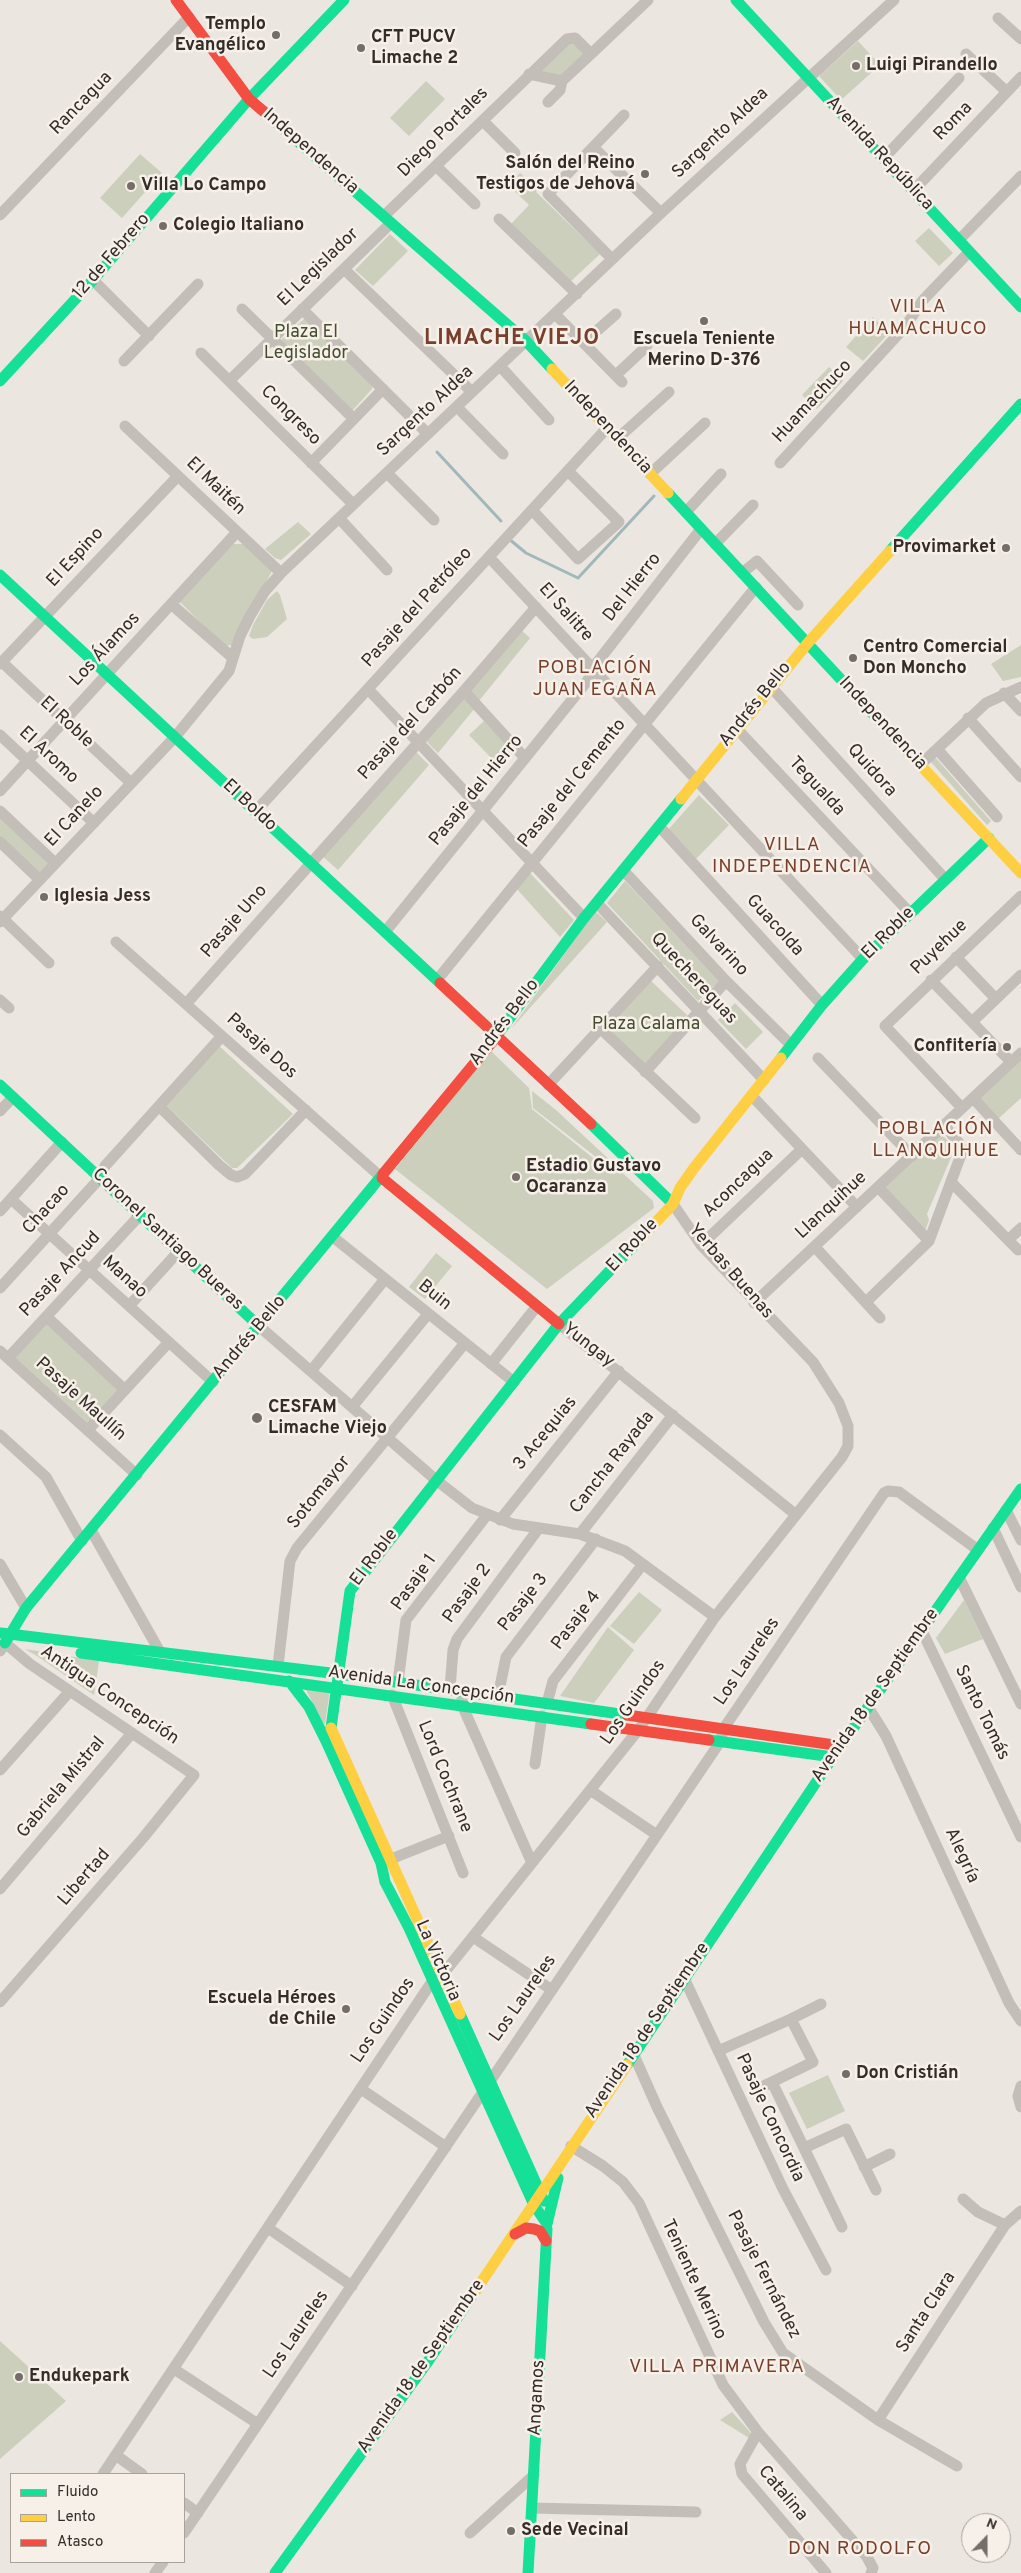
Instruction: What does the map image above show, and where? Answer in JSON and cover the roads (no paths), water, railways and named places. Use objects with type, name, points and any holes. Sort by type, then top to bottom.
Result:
[{"type":"street","name":"Independencia","points":[[176,0],[249,99],[526,341],[1021,873]]},
{"type":"street","name":"12 de Febrero","points":[[0,381],[93,280],[249,99],[344,0]]},
{"type":"street","points":[[548,102],[560,90],[562,81],[648,0]]},
{"type":"street","name":"Avenida República","points":[[736,0],[1021,308]]},
{"type":"street","name":"Sargento Aldea","points":[[174,737],[229,670],[240,636],[250,616],[265,591],[280,573],[556,315],[661,213],[894,0]]},
{"type":"street","name":"Rancagua","points":[[0,215],[189,17]]},
{"type":"street","points":[[998,18],[1021,39]]},
{"type":"street","name":"Diego Portales","points":[[387,220],[529,74],[567,39],[575,38],[591,54]]},
{"type":"street","points":[[966,54],[1007,92]]},
{"type":"street","points":[[529,74],[562,81]]},
{"type":"street","name":"Roma","points":[[913,191],[1021,77]]},
{"type":"street","points":[[883,159],[958,78]]},
{"type":"street","points":[[612,259],[548,194],[624,115]]},
{"type":"street","points":[[483,121],[515,153]]},
{"type":"street","points":[[593,148],[661,213]]},
{"type":"street","points":[[437,167],[475,204]]},
{"type":"street","points":[[959,240],[1021,176]]},
{"type":"street","points":[[499,219],[577,294]]},
{"type":"street","name":"El Legislador","points":[[230,380],[344,269],[387,220]]},
{"type":"street","name":"Huamachuco","points":[[780,463],[905,327],[923,300],[969,252]]},
{"type":"street","points":[[344,269],[472,392]]},
{"type":"street","points":[[93,280],[149,336]]},
{"type":"street","points":[[124,362],[198,284]]},
{"type":"street","points":[[242,309],[354,419]]},
{"type":"street","points":[[302,309],[428,434]]},
{"type":"street","points":[[584,342],[616,314]]},
{"type":"street","points":[[556,315],[619,379],[647,346]]},
{"type":"street","name":"Congreso","points":[[201,353],[354,504]]},
{"type":"street","points":[[500,366],[549,420]]},
{"type":"street","points":[[311,463],[382,389]]},
{"type":"street","points":[[618,439],[669,392]]},
{"type":"street","name":"Andrés Bello","points":[[3,1640],[26,1608],[260,1327],[497,1036],[584,918],[806,644],[1021,404]]},
{"type":"street","points":[[457,407],[503,454]]},
{"type":"street","points":[[650,474],[705,423]]},
{"type":"street","name":"El Maitén","points":[[125,426],[280,573]]},
{"type":"street","name":"Pasaje del Petróleo","points":[[255,812],[607,428]]},
{"type":"street","points":[[532,510],[578,559],[619,522],[568,471]]},
{"type":"street","points":[[387,472],[434,520]]},
{"type":"street","points":[[686,512],[721,474]]},
{"type":"street","name":"El Espino","points":[[1,663],[178,476]]},
{"type":"street","points":[[715,544],[753,505]]},
{"type":"street","points":[[339,518],[387,570]]},
{"type":"street","name":"Del Hierro","points":[[592,669],[701,529]]},
{"type":"street","name":"Los Álamos","points":[[0,791],[238,532]]},
{"type":"street","name":"El Salitre","points":[[489,557],[863,959]]},
{"type":"street","points":[[742,573],[757,561],[798,605]]},
{"type":"street","name":"El Boldo","points":[[0,575],[497,1036]]},
{"type":"street","name":"Pasaje del Cemento","points":[[437,980],[756,587]]},
{"type":"street","points":[[172,604],[234,658]]},
{"type":"street","name":"Pasaje del Carbón","points":[[310,863],[464,691],[536,606]]},
{"type":"street","name":"El Roble","points":[[1,663],[131,783]]},
{"type":"street","name":"Pasaje del Hierro","points":[[385,932],[588,680],[592,669]]},
{"type":"street","name":"Quidora","points":[[771,687],[945,879]]},
{"type":"street","points":[[920,764],[986,703],[1004,693],[1021,687]]},
{"type":"street","points":[[368,689],[531,864],[584,918]]},
{"type":"street","points":[[464,691],[525,758]]},
{"type":"street","points":[[1004,693],[1021,711]]},
{"type":"street","points":[[968,718],[1021,777]]},
{"type":"street","name":"Tegualda","points":[[737,729],[910,913]]},
{"type":"street","name":"El Aromo","points":[[0,735],[94,823]]},
{"type":"street","name":"El Canelo","points":[[1,919],[174,737]]},
{"type":"street","points":[[936,749],[997,817]]},
{"type":"street","points":[[0,811],[56,863]]},
{"type":"street","name":"Guacolda","points":[[659,826],[822,1006]]},
{"type":"street","name":"El Roble","points":[[338,1688],[352,1586],[559,1324],[673,1204],[694,1168],[752,1096],[790,1044],[822,1006],[863,959],[989,838]]},
{"type":"street","points":[[0,842],[40,880]]},
{"type":"street","name":"Pasaje Uno","points":[[186,1004],[310,863]]},
{"type":"street","name":"Galvarino","points":[[623,870],[726,981],[790,1044]]},
{"type":"street","name":"Puyehue","points":[[962,1108],[885,1026],[1021,896]]},
{"type":"street","name":"Quechereguas","points":[[597,903],[764,1080]]},
{"type":"street","points":[[1,919],[50,963]]},
{"type":"street","name":"Pasaje Dos","points":[[116,942],[382,1178]]},
{"type":"street","points":[[956,957],[996,999]]},
{"type":"street","points":[[548,1085],[658,966]]},
{"type":"street","points":[[973,1021],[1021,975]]},
{"type":"street","points":[[931,980],[1011,1062]]},
{"type":"street","points":[[645,1072],[698,1010],[726,981]]},
{"type":"street","points":[[601,1029],[694,1118]]},
{"type":"street","points":[[100,1178],[105,1166],[222,1036]]},
{"type":"street","name":"Yerbas Buenas","points":[[497,1036],[658,1187],[673,1204],[701,1245],[754,1303],[813,1362],[839,1403],[848,1426],[849,1438],[842,1457],[795,1514]]},
{"type":"street","name":"Llanquihue","points":[[754,1303],[1021,1053]]},
{"type":"street","points":[[818,1058],[912,1156]]},
{"type":"street","name":"Coronel Santiago Bueras","points":[[0,1085],[260,1327],[461,1500],[500,1520],[580,1534],[625,1551],[715,1617]]},
{"type":"street","points":[[752,1096],[857,1207]]},
{"type":"street","points":[[0,1111],[13,1097]]},
{"type":"street","points":[[973,1098],[1021,1150]]},
{"type":"street","points":[[159,1106],[225,1170],[237,1177],[243,1176],[306,1110]]},
{"type":"street","points":[[867,1301],[929,1241],[962,1152],[962,1147],[944,1125]]},
{"type":"street","points":[[0,1211],[62,1142]]},
{"type":"street","name":"Aconcagua","points":[[701,1245],[802,1149]]},
{"type":"street","name":"Chacao","points":[[0,1288],[100,1178]]},
{"type":"street","name":"Yungay","points":[[382,1178],[559,1324],[795,1514]]},
{"type":"street","points":[[951,1182],[1018,1250]]},
{"type":"street","points":[[878,1187],[929,1241]]},
{"type":"street","name":"Manao","points":[[10,1199],[214,1382]]},
{"type":"street","name":"Pasaje Ancud","points":[[4,1354],[47,1317],[140,1215]]},
{"type":"street","points":[[1008,1240],[1021,1228]]},
{"type":"street","name":"Buin","points":[[333,1237],[514,1382]]},
{"type":"street","points":[[815,1247],[867,1301],[880,1318]]},
{"type":"street","points":[[129,1306],[179,1251]]},
{"type":"street","points":[[311,1371],[385,1279]]},
{"type":"street","points":[[492,1364],[537,1306]]},
{"type":"street","points":[[352,1407],[428,1314]]},
{"type":"street","points":[[47,1317],[125,1390]]},
{"type":"street","points":[[88,1430],[169,1342]]},
{"type":"street","name":"Sotomayor","points":[[278,1666],[290,1562],[297,1548],[465,1343]]},
{"type":"street","name":"Pasaje Maullín","points":[[4,1354],[137,1475]]},
{"type":"street","name":"3 Acequias","points":[[500,1520],[619,1371]]},
{"type":"street","name":"Cancha Rayada","points":[[580,1534],[673,1415]]},
{"type":"street","points":[[0,1435],[46,1477],[82,1541]]},
{"type":"street","name":"Avenida 18 de Septiembre","points":[[275,2573],[324,2508],[515,2234],[571,2146],[833,1757],[1021,1489]]},
{"type":"street","name":"Los Laureles","points":[[185,2532],[446,2147],[490,2078],[720,1742],[724,1728],[884,1493],[894,1490],[978,1550]]},
{"type":"street","points":[[1006,1510],[1021,1540]]},
{"type":"street","name":"Los Guindos","points":[[104,2473],[438,1977],[473,1937],[639,1729],[715,1617],[795,1514]]},
{"type":"street","name":"Pasaje 1","points":[[398,1682],[406,1620],[487,1515]]},
{"type":"street","name":"Pasaje 2","points":[[450,1689],[453,1650],[457,1639],[538,1528]]},
{"type":"street","points":[[993,1528],[1021,1588]]},
{"type":"street","points":[[91,1530],[160,1652]]},
{"type":"street","name":"Pasaje 3","points":[[498,1696],[506,1657],[596,1539]]},
{"type":"street","points":[[0,1564],[26,1608]]},
{"type":"street","name":"Pasaje 4","points":[[547,1703],[553,1681],[643,1564]]},
{"type":"street","points":[[959,1577],[1021,1704]]},
{"type":"street","name":"Santo Tomás","points":[[922,1631],[1021,1837]]},
{"type":"street","name":"Avenida La Concepción","points":[[3,1640],[160,1652],[278,1666],[842,1746]]},
{"type":"street","name":"Avenida La Concepción","points":[[3,1640],[833,1757]]},
{"type":"street","name":"Antigua Concepción","points":[[3,1640],[30,1664],[194,1775]]},
{"type":"street","name":"La Victoria","points":[[289,1681],[304,1700],[326,1741],[380,1863],[385,1882],[438,1977],[490,2078],[542,2193]]},
{"type":"street","points":[[326,1741],[332,1728],[338,1688]]},
{"type":"street","points":[[0,1770],[70,1691]]},
{"type":"street","points":[[462,1691],[462,1705],[532,1863]]},
{"type":"street","name":"Lord Cochrane","points":[[392,1695],[463,1873]]},
{"type":"street","name":"Alegría","points":[[868,1707],[886,1736],[1009,2003],[1021,2021]]},
{"type":"street","points":[[534,1764],[542,1716]]},
{"type":"street","name":"La Victoria","points":[[332,1728],[391,1859],[482,2090],[534,2205]]},
{"type":"street","name":"Gabriela Mistral","points":[[0,1889],[132,1733]]},
{"type":"street","name":"Libertad","points":[[0,2002],[143,1838],[194,1775]]},
{"type":"street","points":[[590,1790],[657,1835]]},
{"type":"street","points":[[391,1859],[449,1836]]},
{"type":"street","points":[[473,1937],[552,1990]]},
{"type":"street","name":"Pasaje Concordia","points":[[684,1978],[783,2189],[826,2270]]},
{"type":"street","points":[[718,2051],[821,2004]]},
{"type":"street","points":[[755,2090],[813,2062],[791,2019]]},
{"type":"street","name":"Pasaje Fernández","points":[[633,2054],[657,2107],[774,2342],[792,2361],[878,2420],[957,2466]]},
{"type":"street","points":[[772,2082],[842,2227]]},
{"type":"street","points":[[1021,2086],[1018,2096],[1021,2108]]},
{"type":"street","points":[[361,2089],[446,2147]]},
{"type":"street","points":[[804,2148],[846,2129],[876,2190]]},
{"type":"street","name":"Teniente Merino","points":[[571,2146],[603,2166],[623,2182],[639,2204],[723,2385],[758,2432],[867,2556],[872,2568],[871,2573]]},
{"type":"street","points":[[864,2167],[890,2154]]},
{"type":"street","points":[[547,2224],[561,2162]]},
{"type":"street","name":"Angamos","points":[[528,2573],[547,2224],[542,2193]]},
{"type":"street","points":[[963,2199],[978,2212],[1005,2225]]},
{"type":"street","points":[[534,2205],[547,2224]]},
{"type":"street","name":"Santa Clara","points":[[878,2420],[1005,2225],[1021,2211]]},
{"type":"street","points":[[268,2228],[352,2286]]},
{"type":"street","points":[[515,2234],[526,2228],[534,2229],[540,2232],[546,2241]]},
{"type":"street","points":[[174,2369],[258,2424]]},
{"type":"street","name":"Catalina","points":[[758,2432],[740,2464],[742,2474],[826,2573]]},
{"type":"street","points":[[116,2456],[141,2473]]},
{"type":"street","points":[[470,2534],[534,2475]]},
{"type":"street","points":[[185,2504],[198,2513]]},
{"type":"street","points":[[532,2508],[696,2512]]},
{"type":"waterway","points":[[437,452],[501,521]]},
{"type":"waterway","points":[[509,539],[526,553],[578,578],[654,496]]},
{"type":"place","name":"Templo Evangélico","points":[[276,35]]},
{"type":"place","name":"CFT PUCV Limache 2","points":[[361,48]]},
{"type":"place","name":"Luigi Pirandello","points":[[856,66]]},
{"type":"place","name":"Salón del Reino Testigos de Jehová","points":[[645,174]]},
{"type":"place","name":"Villa Lo Campo","points":[[131,186]]},
{"type":"place","name":"Colegio Italiano","points":[[163,226]]},
{"type":"place","name":"Escuela Teniente Merino D-376","points":[[704,321]]},
{"type":"place","name":"Provimarket","points":[[1006,548]]},
{"type":"place","name":"Centro Comercial Don Moncho","points":[[853,658]]},
{"type":"place","name":"Iglesia Jess","points":[[44,897]]},
{"type":"place","name":"Confitería","points":[[1007,1047]]},
{"type":"place","name":"Estadio Gustavo Ocaranza","points":[[516,1177]]},
{"type":"place","name":"CESFAM Limache Viejo","points":[[257,1418]]},
{"type":"place","name":"Escuela Héroes de Chile","points":[[346,2009]]},
{"type":"place","name":"Don Cristián","points":[[846,2074]]},
{"type":"place","name":"Endukepark","points":[[19,2377]]},
{"type":"place","name":"Sede Vecinal","points":[[511,2531]]},
{"type":"district","name":"VILLA HUAMACHUCO","points":[[918,319]]},
{"type":"district","name":"LIMACHE VIEJO","points":[[512,340]]},
{"type":"district","name":"POBLACIÓN JUAN EGAÑA","points":[[595,680]]},
{"type":"district","name":"VILLA INDEPENDENCIA","points":[[792,857]]},
{"type":"district","name":"POBLACIÓN LLANQUIHUE","points":[[936,1141]]},
{"type":"district","name":"VILLA PRIMAVERA","points":[[717,2368]]},
{"type":"district","name":"DON RODOLFO","points":[[860,2550]]},
{"type":"park label","name":"Plaza El Legislador","points":[[306,343]]},
{"type":"park label","name":"Plaza Calama","points":[[646,1025]]}]
